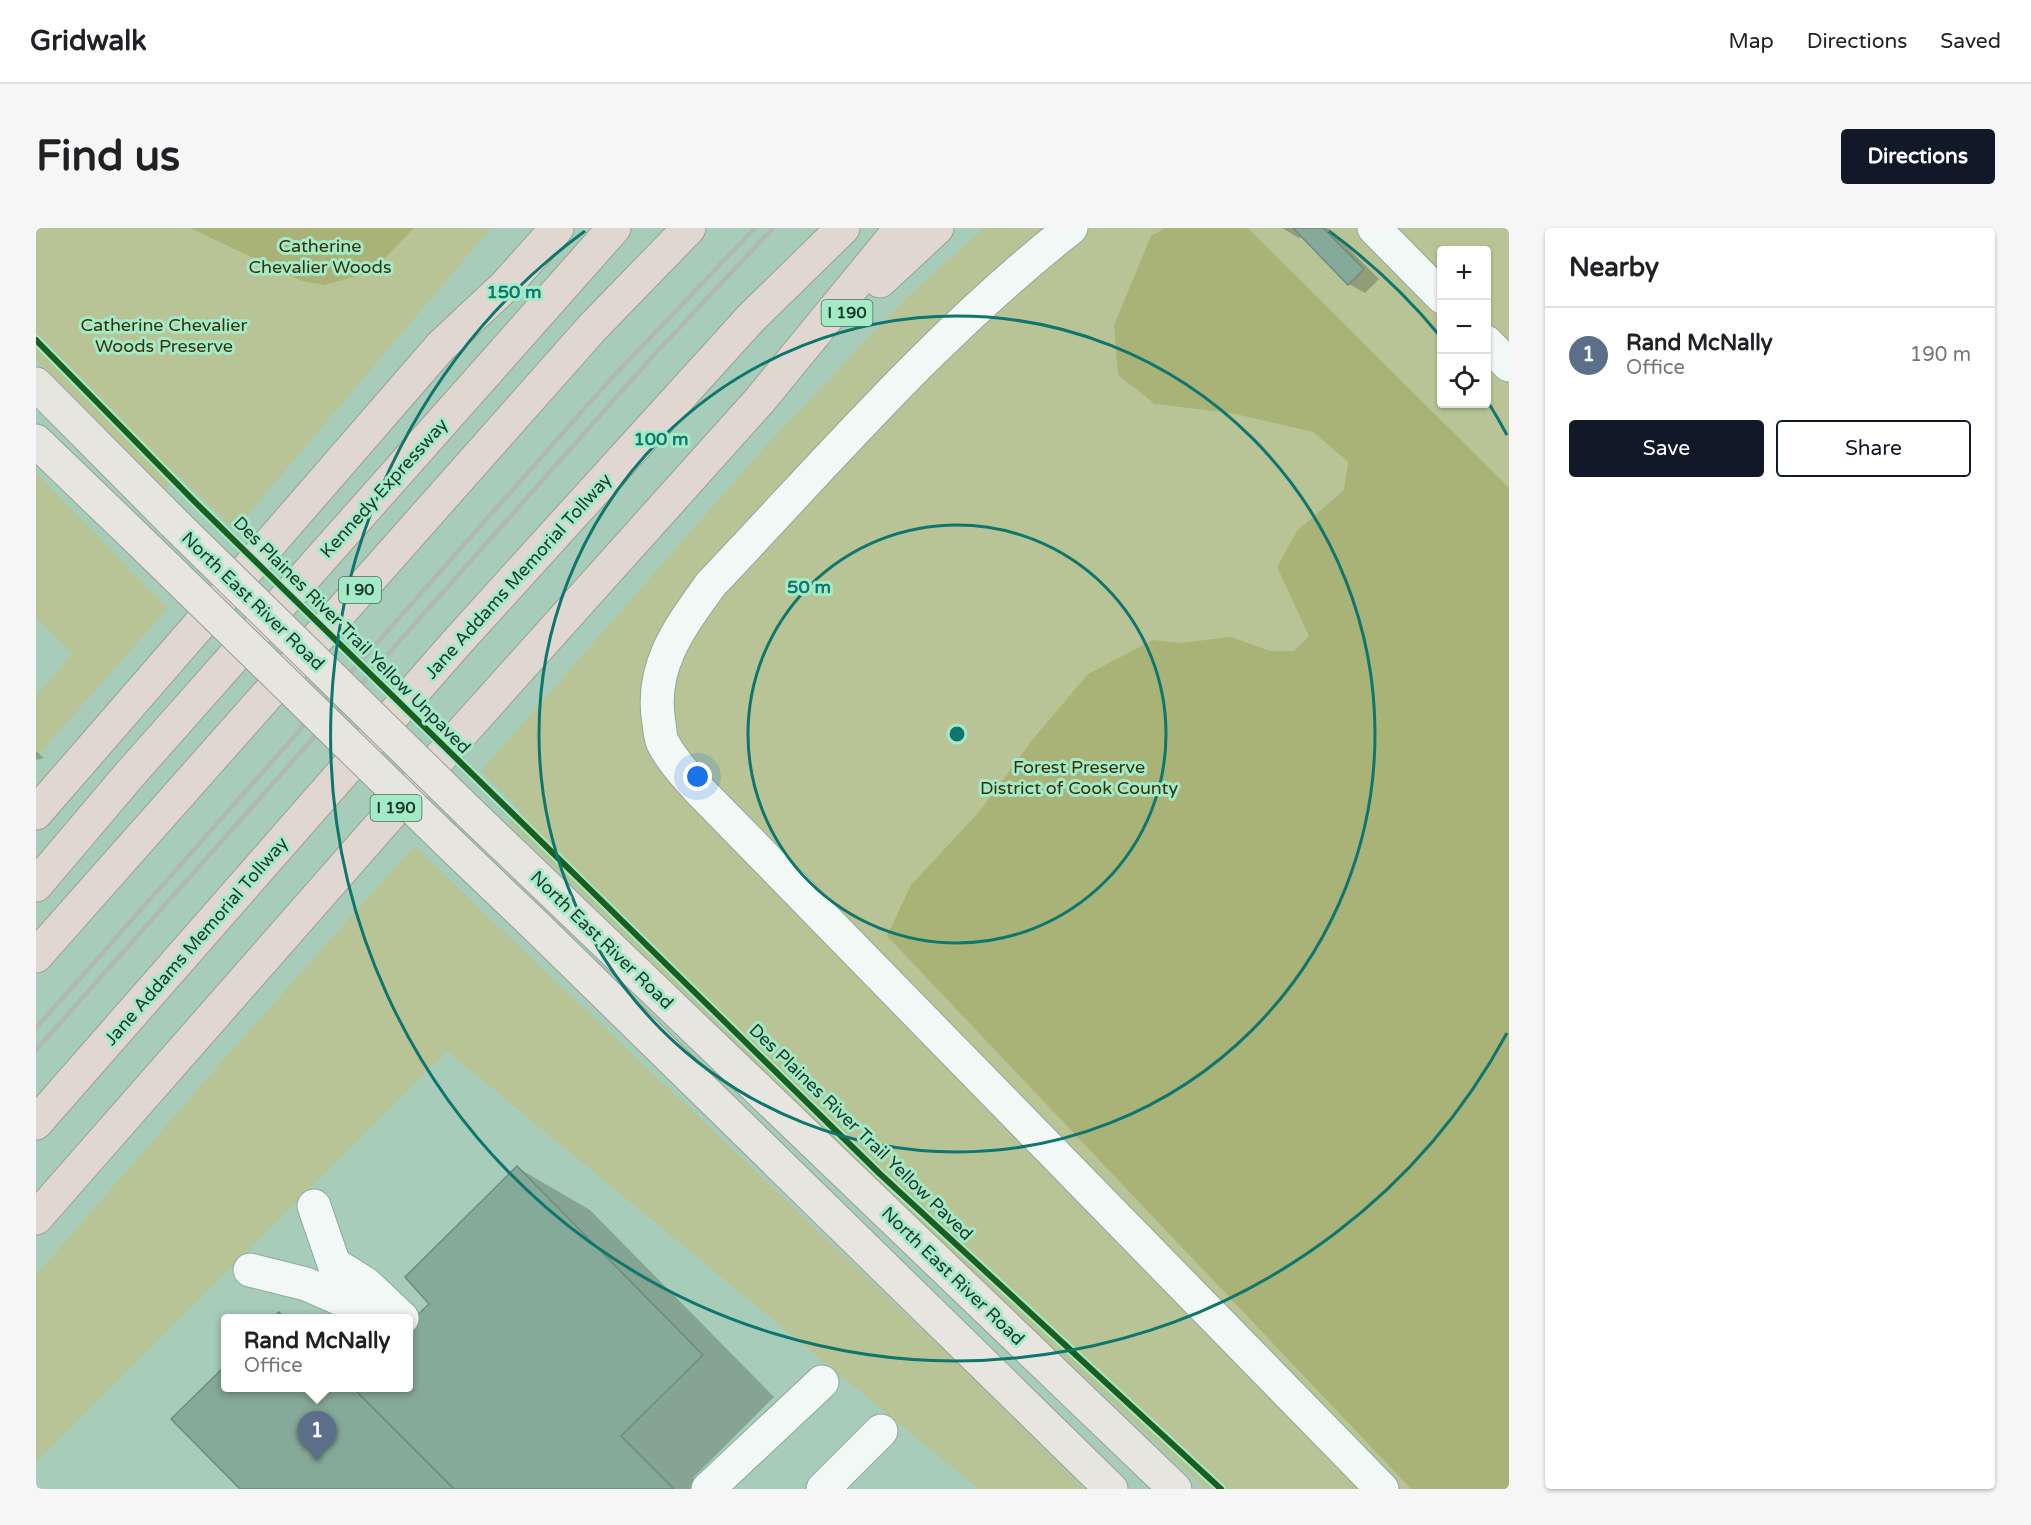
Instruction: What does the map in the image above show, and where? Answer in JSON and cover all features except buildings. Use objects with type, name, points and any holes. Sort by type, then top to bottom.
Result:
[{"type":"highway","points":[[441,346],[487,280],[530,228]]},
{"type":"highway","points":[[36,813],[441,346],[505,286],[557,228]]},
{"type":"highway","name":"Kennedy Expressway","points":[[36,885],[131,773],[614,228]]},
{"type":"highway","name":"I 90","points":[[36,956],[592,328],[689,228]]},
{"type":"highway","name":"Jane Addams Memorial Tollway","points":[[36,1123],[466,633],[750,318],[843,228]]},
{"type":"highway","points":[[760,400],[901,228]]},
{"type":"highway","name":"I 190","points":[[36,1218],[466,728],[760,400],[858,302],[937,228]]},
{"type":"main road","name":"North East River Road","points":[[36,384],[174,524],[468,811],[1175,1489]]},
{"type":"main road","name":"North East River Road","points":[[36,441],[1111,1489]]},
{"type":"lane","points":[[1071,228],[1041,251],[938,345],[711,585],[685,620],[666,653],[658,684],[657,714],[662,743],[689,780],[1382,1489]]},
{"type":"lane","points":[[1374,228],[1437,292]]},
{"type":"lane","points":[[1491,347],[1509,365]]},
{"type":"lane","points":[[314,1206],[334,1264],[345,1313]]},
{"type":"lane","points":[[334,1264],[366,1284],[398,1314]]},
{"type":"lane","points":[[250,1270],[306,1284],[345,1313]]},
{"type":"lane","points":[[708,1489],[822,1382]]},
{"type":"lane","points":[[823,1489],[881,1431]]},
{"type":"green space","name":"Catherine Chevalier Woods Preserve","points":[[36,228],[491,228],[235,530],[178,476],[165,489],[36,359]]},
{"type":"green space","name":"Catherine Chevalier Woods","points":[[190,228],[414,228],[372,272],[324,285],[302,281]]},
{"type":"green space","name":"Forest Preserve District of Cook County","points":[[984,228],[1509,228],[1509,1489],[1206,1489],[974,1274],[509,823],[520,810],[481,771],[761,451],[905,299]]},
{"type":"green space","points":[[1165,228],[1248,228],[1509,488],[1509,1489],[1411,1489],[887,936],[911,885],[979,812],[1033,739],[1088,674],[1153,640],[1180,643],[1231,637],[1270,651],[1294,651],[1309,636],[1277,567],[1297,531],[1344,490],[1348,462],[1313,432],[1231,413],[1155,404],[1118,375],[1114,325],[1151,236]]},
{"type":"green space","points":[[36,472],[168,608],[36,758],[36,696],[72,654],[36,618]]},
{"type":"green space","points":[[414,846],[964,1370],[1084,1489],[978,1489],[447,1051],[36,1462],[36,1275]]},
{"type":"railway","points":[[36,1028],[608,382],[755,228]]},
{"type":"railway","points":[[36,1050],[652,357],[773,228]]},
{"type":"cycle path","name":"Des Plaines River Trail Yellow Unpaved","points":[[36,340],[195,502],[879,1173],[1221,1489]]},
{"type":"place","name":"Rand McNally","points":[[317,1461]]}]
